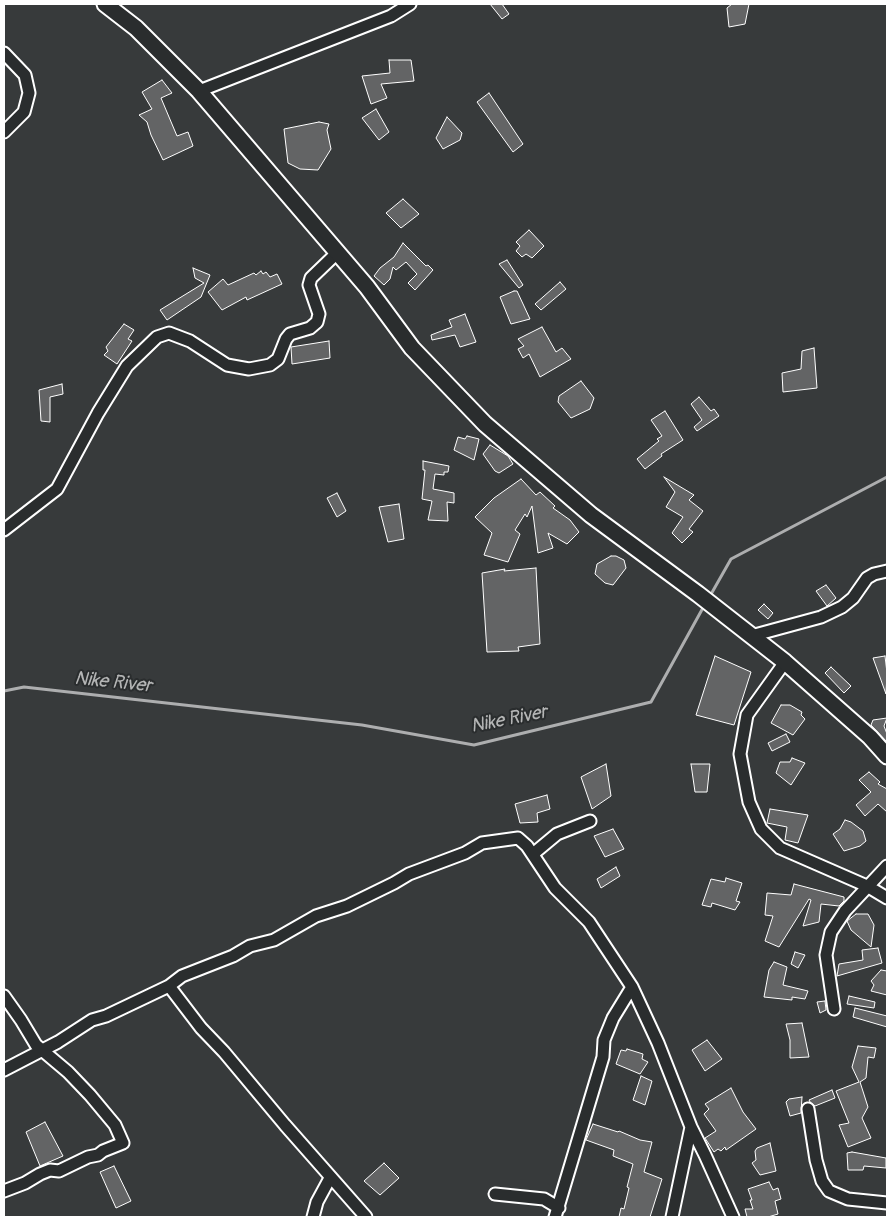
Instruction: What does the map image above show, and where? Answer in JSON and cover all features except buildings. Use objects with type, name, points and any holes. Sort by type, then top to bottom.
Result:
[{"type":"street","points":[[199,91],[391,16],[410,4]]},
{"type":"street","points":[[112,6],[199,91],[367,287],[412,348],[485,424],[591,515],[698,594],[784,662],[870,737],[887,756]]},
{"type":"street","points":[[4,53],[25,75],[29,93],[24,112],[4,132]]},
{"type":"street","points":[[4,530],[57,489],[98,413],[127,366],[157,336],[169,333],[190,341],[228,365],[249,369],[270,365],[278,359],[290,334],[310,328],[317,322],[319,314],[309,285],[311,278],[337,253]]},
{"type":"street","points":[[751,636],[821,617],[842,607],[853,598],[867,578],[887,571]]},
{"type":"street","points":[[784,662],[747,714],[740,754],[749,802],[761,829],[780,848],[867,886],[887,898]]},
{"type":"street","points":[[533,854],[557,834],[590,821]]},
{"type":"street","points":[[4,1070],[92,1020],[106,1016],[168,986],[182,976],[226,959],[250,946],[274,940],[316,916],[346,906],[394,883],[408,874],[465,853],[482,843],[518,838],[528,846],[555,888],[588,922],[632,988],[658,1043],[691,1127],[733,1217]]},
{"type":"street","points":[[834,1009],[826,955],[831,932],[845,911],[887,866]]},
{"type":"street","points":[[168,986],[201,1028],[224,1052],[330,1178],[366,1217]]},
{"type":"street","points":[[557,1213],[603,1057],[604,1040],[613,1018],[632,988]]},
{"type":"street","points":[[4,996],[36,1045],[68,1072],[104,1111],[120,1133],[123,1143],[59,1171],[50,1170],[40,1174],[25,1183],[4,1191]]},
{"type":"street","points":[[808,1109],[816,1160],[822,1181],[829,1191],[848,1199],[887,1202]]},
{"type":"street","points":[[672,1217],[691,1127]]},
{"type":"street","points":[[313,1217],[317,1202],[330,1178]]},
{"type":"street","points":[[495,1194],[544,1199],[557,1213]]},
{"type":"waterway","name":"Nike River","points":[[710,596],[731,559],[887,477]]},
{"type":"waterway","name":"Nike River","points":[[4,691],[24,687],[362,725],[474,745],[651,702],[704,606]]}]
